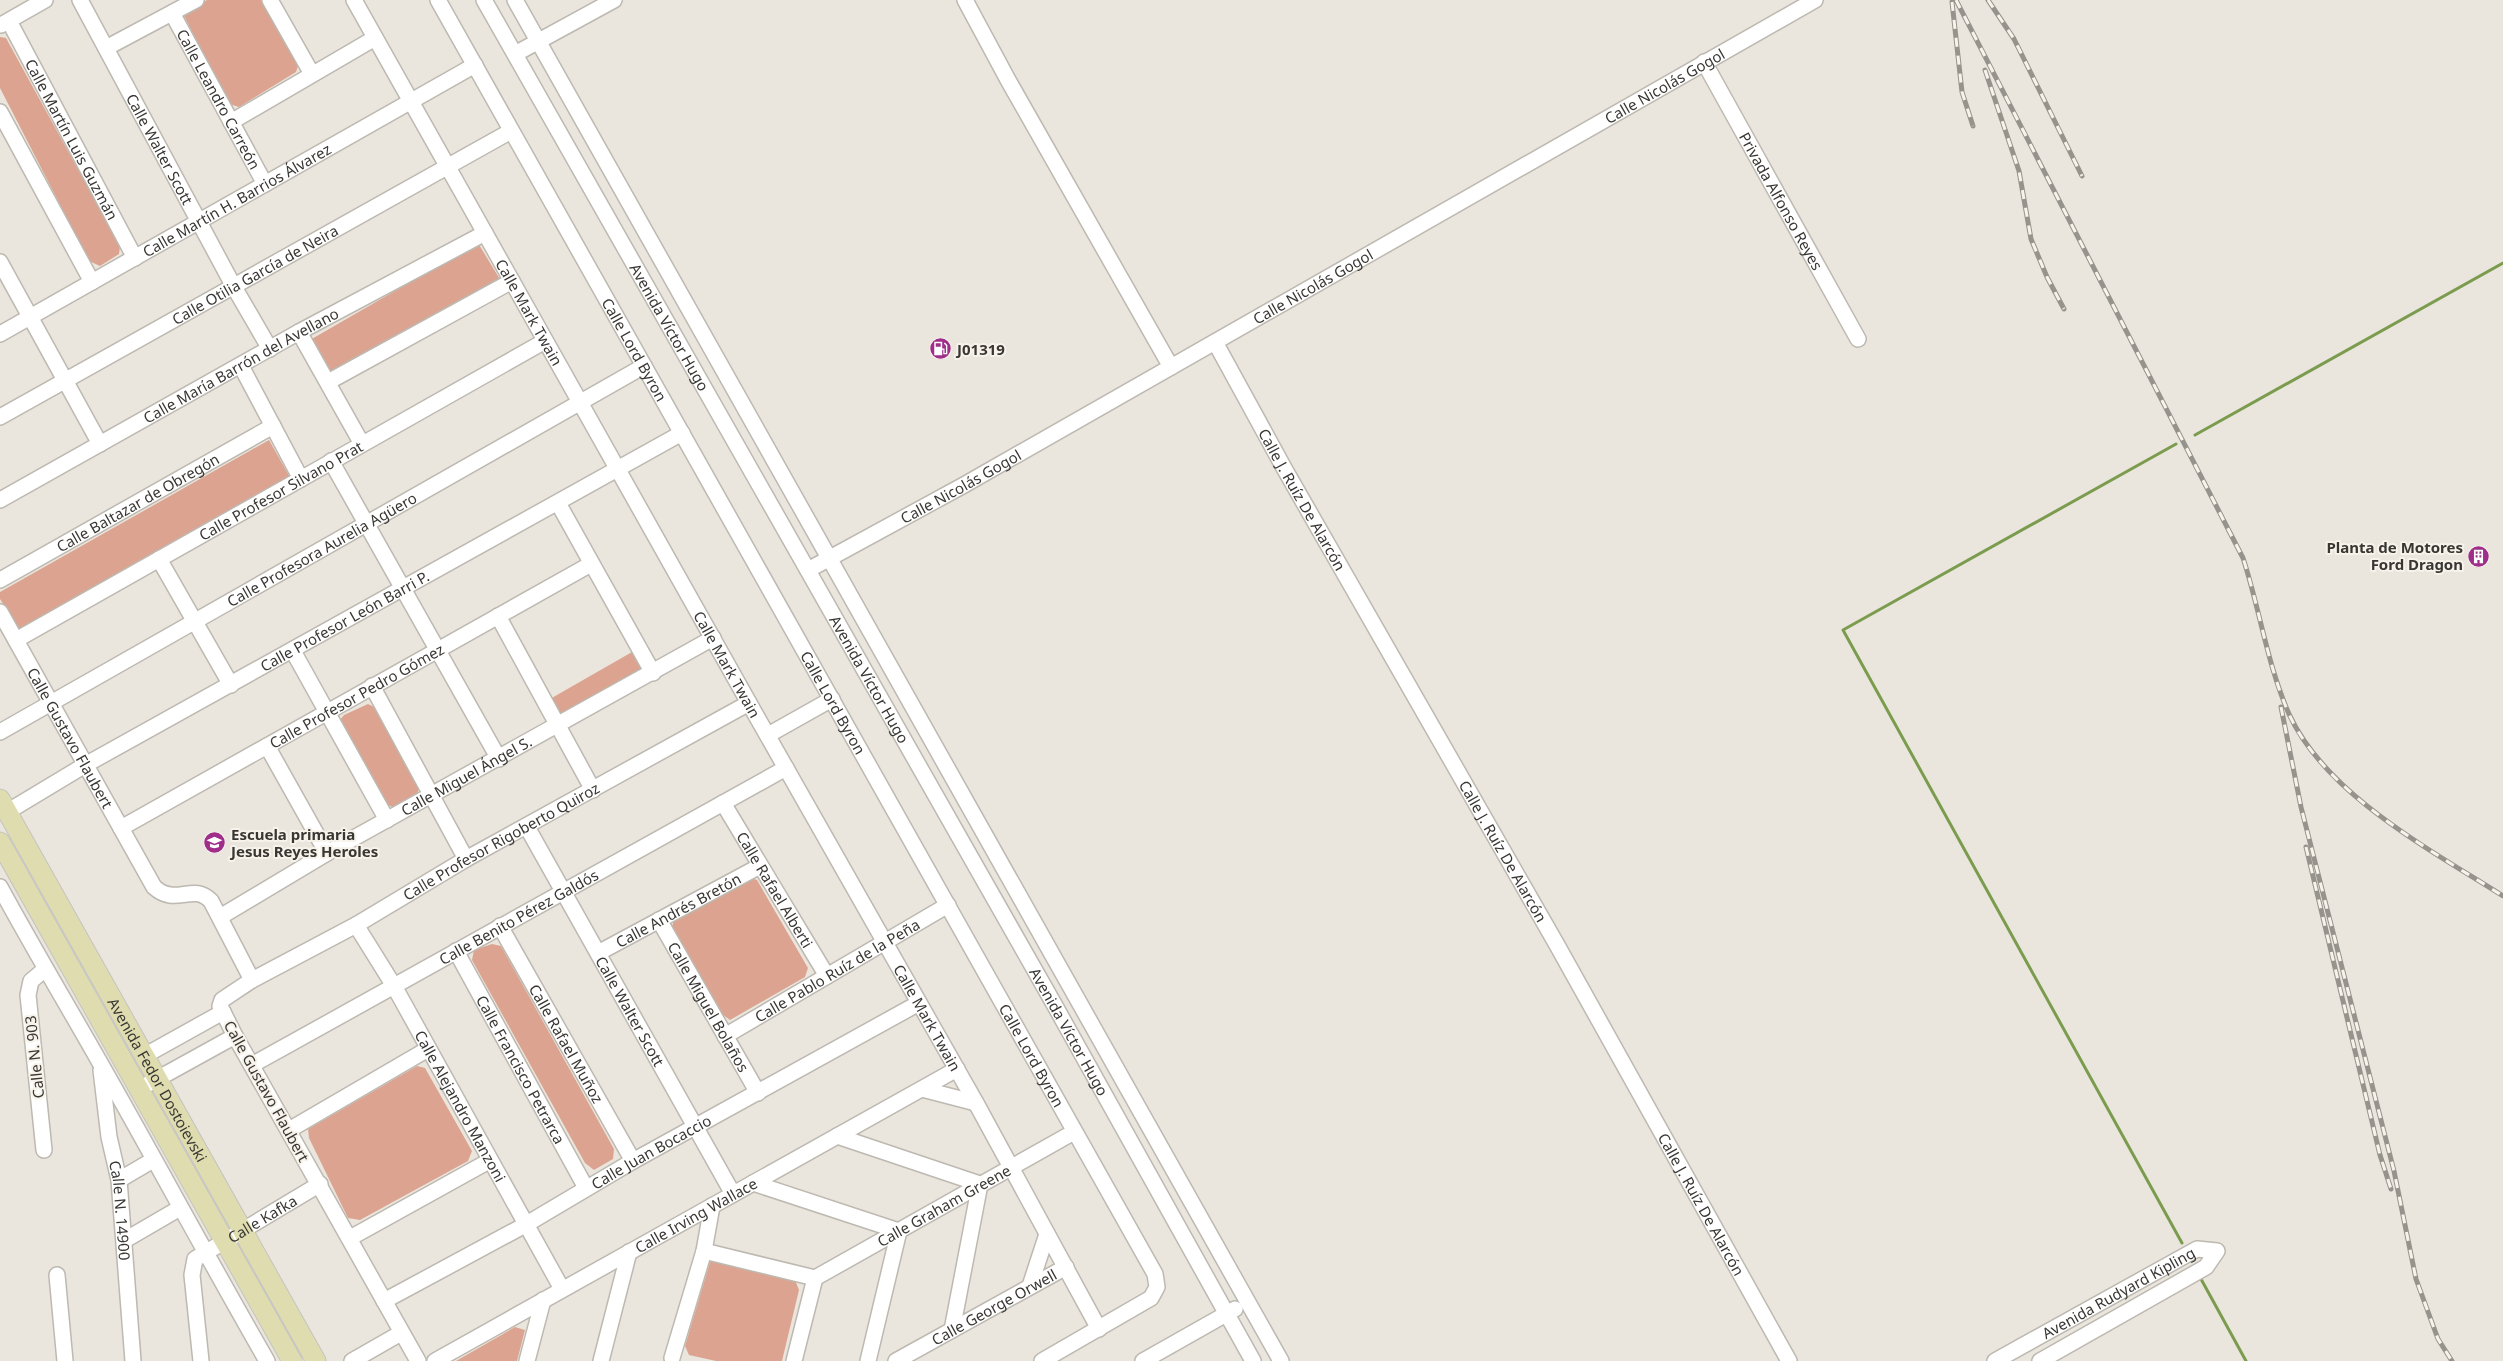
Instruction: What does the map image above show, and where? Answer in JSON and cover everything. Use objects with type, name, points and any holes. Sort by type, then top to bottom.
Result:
[{"type":"main road","name":"Avenida Fedor Dostoievski","points":[[6,832],[144,1056],[316,1361]]},
{"type":"main road","name":"Avenida Fedor Dostoievski","points":[[6,832],[139,1089],[292,1361]]},
{"type":"street","points":[[4,23],[45,0]]},
{"type":"street","name":"Calle Walter Scott","points":[[80,0],[234,287],[270,349]]},
{"type":"street","points":[[106,48],[196,0]]},
{"type":"street","points":[[270,0],[312,74]]},
{"type":"street","name":"Calle Mark Twain","points":[[354,0],[976,1103],[1099,1329]]},
{"type":"street","name":"Calle Lord Byron","points":[[438,0],[1157,1280],[1157,1287],[1151,1298],[1042,1361]]},
{"type":"street","name":"Avenida Víctor Hugo","points":[[484,0],[808,570],[1253,1361]]},
{"type":"street","name":"Avenida Víctor Hugo","points":[[515,0],[831,558],[1281,1361]]},
{"type":"street","points":[[515,54],[614,0]]},
{"type":"street","points":[[965,0],[1008,80],[1171,367]]},
{"type":"street","name":"Calle Nicolás Gogol","points":[[808,570],[1171,367],[1814,0]]},
{"type":"street","name":"Calle Leandro Carreón","points":[[172,13],[266,184]]},
{"type":"street","name":"Calle Martín Luis Guzmán","points":[[4,23],[135,258]]},
{"type":"street","points":[[231,122],[376,38]]},
{"type":"street","name":"Privada Alfonso Reyes","points":[[1704,62],[1858,339]]},
{"type":"street","name":"Calle Martín H. Barrios Álvarez","points":[[0,334],[475,65]]},
{"type":"street","points":[[0,112],[92,282]]},
{"type":"street","name":"Calle Otilia García de Neira","points":[[0,417],[448,168],[511,131]]},
{"type":"street","name":"Calle María Barrón del Avellano","points":[[0,500],[299,332],[485,233]]},
{"type":"street","points":[[0,262],[64,382],[100,444]]},
{"type":"street","points":[[328,382],[512,281]]},
{"type":"street","points":[[299,332],[362,444]]},
{"type":"street","name":"Calle Profesor Silvano Prat","points":[[16,640],[545,341]]},
{"type":"street","name":"Calle J. Ruíz De Alarcón","points":[[1214,342],[1557,946],[1788,1361]]},
{"type":"street","points":[[241,366],[301,479]]},
{"type":"street","name":"Calle Profesora Aurelia Agüero","points":[[0,732],[644,366]]},
{"type":"street","name":"Calle Baltazar de Obregón","points":[[0,580],[274,426]]},
{"type":"street","name":"Calle Profesor León Barri P.","points":[[6,832],[86,765],[231,686],[682,433]]},
{"type":"street","points":[[332,462],[499,759]]},
{"type":"street","points":[[558,503],[653,673]]},
{"type":"street","points":[[159,559],[231,686]]},
{"type":"street","name":"Calle Profesor Pedro Gómez","points":[[121,828],[436,649],[591,564]]},
{"type":"street","name":"Calle Gustavo Flaubert","points":[[0,612],[154,887],[162,894],[169,896],[198,892],[206,894],[220,917],[252,980],[222,1000],[220,1006],[235,1036],[418,1361]]},
{"type":"street","points":[[498,616],[593,790]]},
{"type":"street","name":"Calle Miguel Ángel S.","points":[[220,917],[327,853],[558,727],[713,638]]},
{"type":"street","points":[[293,651],[387,820]]},
{"type":"street","points":[[372,686],[466,859]]},
{"type":"street","points":[[768,735],[832,699]]},
{"type":"street","name":"Calle Profesor Rigoberto Quiroz","points":[[252,980],[356,925],[466,859],[749,703]]},
{"type":"street","points":[[267,746],[327,853]]},
{"type":"street","name":"Calle Benito Pérez Galdós","points":[[252,1065],[456,952],[563,890],[786,768]]},
{"type":"street","name":"Calle Rafael Alberti","points":[[723,803],[827,976]]},
{"type":"street","name":"Calle Walter Scott","points":[[527,827],[733,1194]]},
{"type":"street","name":"Calle Andrés Bretón","points":[[598,953],[760,866]]},
{"type":"street","points":[[0,887],[44,970],[99,1061],[204,1252],[267,1361]]},
{"type":"street","name":"Calle Pablo Ruíz de la Peña","points":[[726,1036],[948,905]]},
{"type":"street","name":"Calle Miguel Bolaños","points":[[659,920],[758,1093]]},
{"type":"street","name":"Calle Alejandro Manzoni","points":[[356,925],[394,986],[489,1161],[562,1289]]},
{"type":"street","name":"Calle Rafael Muñoz","points":[[500,926],[633,1161]]},
{"type":"street","name":"Calle Francisco Petrarca","points":[[456,952],[586,1188]]},
{"type":"street","name":"Calle N. 903","points":[[44,970],[32,981],[28,996],[44,1150]]},
{"type":"street","name":"Calle Juan Bocaccio","points":[[384,1301],[525,1225],[633,1161],[919,1003]]},
{"type":"street","points":[[144,1056],[223,1012]]},
{"type":"street","points":[[139,1089],[235,1036]]},
{"type":"street","points":[[289,1130],[428,1049]]},
{"type":"street","name":"Calle N. 14900","points":[[99,1061],[109,1137],[120,1180],[133,1361]]},
{"type":"street","name":"Calle Irving Wallace","points":[[435,1361],[957,1070]]},
{"type":"street","points":[[922,1089],[976,1103]]},
{"type":"street","name":"Calle Graham Greene","points":[[815,1278],[1074,1132]]},
{"type":"street","points":[[837,1136],[980,1184],[952,1330]]},
{"type":"street","points":[[120,1180],[153,1160]]},
{"type":"street","points":[[350,1238],[489,1161]]},
{"type":"street","points":[[753,1183],[899,1231],[868,1361]]},
{"type":"street","name":"Calle Kafka","points":[[204,1252],[320,1184]]},
{"type":"street","points":[[674,1360],[704,1251],[712,1206]]},
{"type":"street","points":[[125,1240],[180,1208]]},
{"type":"street","points":[[1030,1286],[1047,1234]]},
{"type":"street","name":"Avenida Rudyard Kipling","points":[[1995,1361],[2197,1249],[2218,1251],[2206,1267],[2040,1361]]},
{"type":"street","points":[[704,1251],[815,1278],[794,1361]]},
{"type":"street","points":[[201,1361],[192,1275],[195,1258],[204,1252]]},
{"type":"street","points":[[602,1361],[630,1252]]},
{"type":"street","name":"Calle George Orwell","points":[[896,1361],[1066,1266]]},
{"type":"street","points":[[2165,1266],[2174,1284]]},
{"type":"street","points":[[57,1275],[65,1361]]},
{"type":"street","points":[[527,1361],[543,1300]]},
{"type":"street","points":[[1143,1361],[1247,1303]]},
{"type":"street","points":[[352,1361],[402,1333]]},
{"type":"shaded area","points":[[207,0],[261,0],[298,66],[296,72],[239,107],[229,104],[184,16],[185,11]]},
{"type":"shaded area","points":[[0,37],[6,38],[120,246],[119,254],[100,266],[89,261],[0,88]]},
{"type":"shaded area","points":[[478,243],[501,281],[330,378],[310,340]]},
{"type":"shaded area","points":[[269,440],[291,479],[19,630],[0,599],[0,592]]},
{"type":"shaded area","points":[[632,652],[644,674],[562,721],[550,699]]},
{"type":"shaded area","points":[[368,704],[376,708],[420,787],[417,794],[396,809],[388,805],[339,721],[344,715]]},
{"type":"shaded area","points":[[751,878],[757,880],[808,968],[805,977],[730,1020],[719,1012],[672,926],[675,919]]},
{"type":"shaded area","points":[[492,944],[501,946],[614,1149],[613,1159],[594,1170],[585,1163],[472,960],[474,950]]},
{"type":"shaded area","points":[[417,1066],[425,1068],[472,1151],[468,1161],[360,1220],[348,1218],[309,1138],[308,1129]]},
{"type":"shaded area","points":[[715,1261],[795,1280],[799,1290],[782,1361],[716,1361],[689,1355],[685,1346],[710,1262]]},
{"type":"shaded area","points":[[515,1327],[525,1330],[517,1361],[456,1361]]},
{"type":"waterway","points":[[2195,435],[2503,263]]},
{"type":"waterway","points":[[2176,444],[1843,630],[2182,1243]]},
{"type":"waterway","points":[[2201,1279],[2246,1361]]},
{"type":"railway","points":[[1956,0],[2243,558],[2281,695],[2289,714],[2306,743],[2328,770],[2354,795],[2383,818],[2413,840],[2503,896]]},
{"type":"railway","points":[[1988,0],[2014,39],[2082,176]]},
{"type":"railway","points":[[1952,2],[1962,92],[1973,126]]},
{"type":"railway","points":[[1985,70],[2019,171],[2031,239],[2047,277],[2064,309]]},
{"type":"railway","points":[[2281,707],[2301,807],[2394,1171],[2416,1279],[2438,1339],[2452,1361]]},
{"type":"railway","points":[[2306,847],[2380,1155],[2391,1189]]},
{"type":"place","name":"J01319","points":[[941,349]]},
{"type":"place","name":"Planta de Motores Ford Dragon","points":[[2479,556]]},
{"type":"place","name":"Escuela primaria Jesus Reyes Heroles","points":[[215,843]]}]
